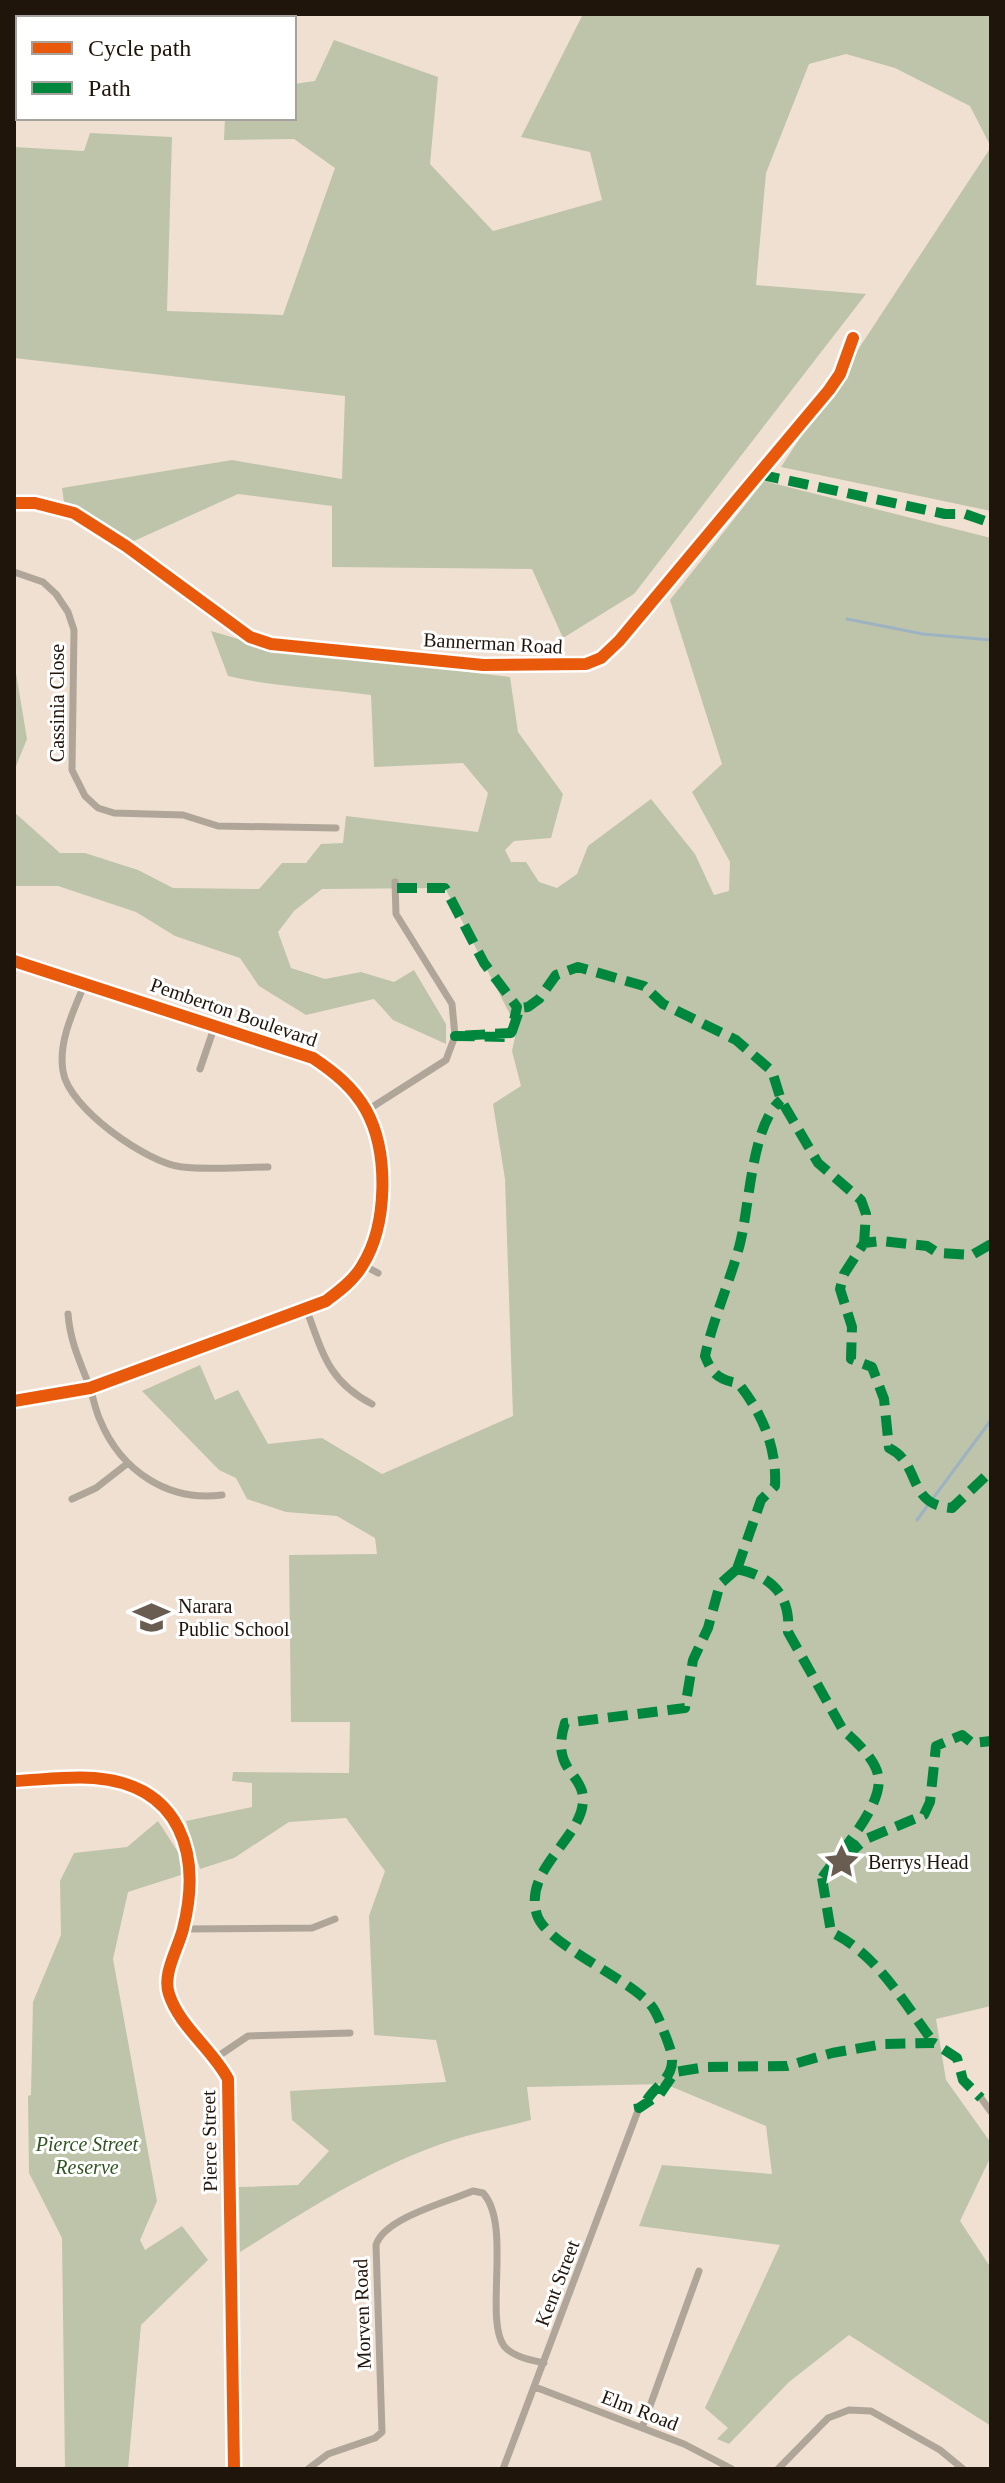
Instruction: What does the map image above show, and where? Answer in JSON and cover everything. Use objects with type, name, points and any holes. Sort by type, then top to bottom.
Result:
[{"type":"street","name":"Bannerman Road","points":[[14,503],[35,503],[74,513],[126,546],[250,637],[271,644],[483,665],[586,664],[601,658],[628,631],[829,390],[844,365],[853,338]]},
{"type":"street","name":"Cassinia Close","points":[[14,572],[43,582],[68,612],[74,630],[72,770],[75,782],[98,808],[114,813],[183,815],[218,826],[336,828]]},
{"type":"street","points":[[366,1111],[446,1060],[455,1036],[452,1004],[396,914],[395,882]]},
{"type":"street","name":"Pemberton Boulevard","points":[[14,961],[313,1058],[343,1081],[366,1111],[380,1157],[381,1181],[377,1229],[363,1265],[341,1289],[307,1311],[90,1388],[14,1401]]},
{"type":"street","points":[[85,983],[62,1054],[63,1072],[72,1097],[105,1125],[161,1161],[181,1167],[268,1167]]},
{"type":"street","points":[[200,1069],[215,1025]]},
{"type":"street","points":[[363,1265],[378,1273]]},
{"type":"street","points":[[307,1311],[333,1374],[343,1387],[372,1404]]},
{"type":"street","points":[[68,1314],[70,1338],[101,1423],[128,1463],[177,1495],[191,1498],[222,1495]]},
{"type":"street","points":[[72,1499],[96,1488],[128,1463]]},
{"type":"street","name":"Pierce Street","points":[[14,1781],[92,1778],[118,1782],[147,1793],[180,1827],[189,1852],[191,1876],[183,1929],[168,1976],[168,1993],[217,2057],[228,2079],[234,2469]]},
{"type":"street","points":[[183,1929],[312,1928],[335,1919]]},
{"type":"street","points":[[217,2057],[248,2036],[350,2033]]},
{"type":"street","points":[[981,2098],[991,2112]]},
{"type":"street","name":"Kent Street","points":[[503,2469],[639,2108]]},
{"type":"street","name":"Morven Road","points":[[308,2469],[328,2454],[375,2438],[382,2432],[376,2245],[382,2230],[395,2223],[473,2191],[483,2193],[495,2212],[499,2336],[512,2353],[544,2363]]},
{"type":"street","points":[[642,2428],[699,2271]]},
{"type":"street","name":"Elm Road","points":[[535,2387],[716,2458],[732,2469]]},
{"type":"street","points":[[778,2469],[828,2418],[849,2410],[871,2411],[940,2450],[963,2469]]},
{"type":"green space","points":[[583,14],[991,14],[991,147],[970,106],[895,68],[846,54],[809,64],[766,173],[756,285],[866,294],[634,594],[563,638],[532,569],[332,567],[332,506],[238,494],[134,541],[64,502],[62,488],[232,460],[342,479],[345,396],[14,358],[14,147],[84,151],[90,133],[172,137],[167,311],[283,315],[335,168],[294,139],[224,140],[225,120],[296,120],[296,84],[315,81],[334,40],[438,77],[430,164],[493,231],[602,200],[590,152],[521,137]]},
{"type":"green space","points":[[991,147],[991,511],[781,467]]},
{"type":"green space","points":[[764,481],[991,538],[991,2006],[936,2019],[946,2080],[991,2143],[991,2156],[960,2221],[991,2268],[991,2426],[849,2335],[789,2382],[729,2444],[717,2439],[728,2428],[705,2408],[780,2245],[639,2226],[662,2165],[772,2174],[766,2126],[665,2084],[527,2087],[531,2120],[453,2140],[397,2162],[317,2204],[240,2252],[239,2187],[298,2185],[329,2151],[292,2120],[290,2091],[446,2082],[436,2040],[374,2035],[369,1916],[385,1871],[346,1818],[289,1822],[234,1858],[200,1869],[186,1821],[252,1807],[252,1783],[232,1781],[233,1772],[349,1773],[350,1722],[291,1722],[289,1555],[377,1554],[375,1538],[337,1516],[286,1512],[247,1499],[236,1478],[219,1470],[142,1391],[200,1365],[215,1400],[238,1390],[268,1444],[322,1438],[382,1474],[513,1416],[505,1179],[493,1104],[521,1086],[512,1051],[517,1028],[445,888],[322,889],[294,911],[278,932],[291,968],[325,979],[361,972],[394,982],[414,970],[446,1024],[446,1044],[393,1020],[374,999],[306,1015],[259,986],[240,958],[175,936],[136,912],[58,886],[14,886],[14,812],[60,853],[85,853],[138,870],[173,888],[259,889],[282,863],[306,863],[321,844],[343,843],[346,816],[478,832],[488,793],[463,763],[374,767],[371,695],[228,676],[211,631],[269,648],[510,677],[518,732],[563,794],[551,838],[514,841],[505,850],[511,862],[526,862],[539,882],[557,888],[577,874],[588,846],[651,799],[695,854],[714,895],[729,891],[730,862],[692,792],[722,764],[670,600]]},
{"type":"green space","points":[[14,661],[27,739],[14,771]]},
{"type":"green space","name":"Pierce Street Reserve","points":[[158,1821],[180,1855],[184,1874],[128,1892],[113,1959],[157,2201],[140,2240],[145,2250],[182,2226],[208,2260],[141,2325],[128,2469],[65,2469],[62,2238],[29,2173],[28,2096],[31,2095],[33,2002],[61,1935],[60,1881],[74,1853],[127,1847]]},
{"type":"waterway","points":[[847,619],[923,634],[991,640]]},
{"type":"waterway","points":[[917,1520],[991,1420]]},
{"type":"marked path","points":[[761,471],[767,476],[945,514],[965,514],[991,523]]},
{"type":"marked path","points":[[397,888],[445,888],[484,963],[517,1007],[511,1033],[455,1036],[510,1037],[520,1008],[528,1007],[539,999],[556,975],[578,967],[644,986],[663,1004],[736,1040],[772,1071],[781,1100],[818,1163],[861,1200],[866,1214],[864,1243]]},
{"type":"marked path","points":[[737,1569],[761,1500],[775,1486],[773,1458],[761,1418],[747,1394],[738,1383],[717,1375],[705,1356],[738,1251],[757,1149],[771,1112],[781,1100]]},
{"type":"marked path","points":[[991,1244],[972,1255],[938,1253],[927,1246],[881,1241],[864,1243],[844,1274],[840,1289],[852,1327],[851,1359],[872,1367],[884,1399],[889,1448],[906,1464],[927,1500],[952,1508],[991,1471]]},
{"type":"marked path","points":[[737,1569],[720,1584],[708,1628],[693,1660],[685,1708],[565,1723],[562,1754],[577,1780],[583,1799],[575,1825],[542,1873],[535,1900],[537,1915],[555,1937],[639,1994],[655,2011],[670,2049],[671,2067],[647,2100],[638,2101],[639,2108],[660,2094],[675,2072],[706,2067],[787,2066],[832,2053],[883,2044],[934,2043],[957,2058],[963,2080],[981,2098]]},
{"type":"marked path","points":[[737,1569],[760,1577],[776,1589],[786,1608],[788,1632],[843,1730],[869,1756],[878,1775],[878,1787],[868,1814],[822,1878]]},
{"type":"marked path","points":[[845,1857],[866,1839],[924,1815],[930,1802],[936,1746],[962,1735],[972,1743],[991,1741]]},
{"type":"marked path","points":[[822,1878],[831,1932],[847,1941],[876,1966],[934,2043]]},
{"type":"cycle path","points":[[14,503],[35,503],[74,513],[126,546],[250,637],[271,644],[483,665],[586,664],[601,658],[619,641],[829,390],[840,374],[853,338]]},
{"type":"cycle path","points":[[14,961],[313,1058],[342,1081],[366,1110],[379,1146],[382,1167],[381,1210],[371,1249],[354,1276],[326,1301],[90,1388],[14,1401]]},
{"type":"cycle path","points":[[14,1781],[94,1778],[124,1783],[147,1794],[165,1809],[178,1828],[186,1850],[188,1901],[167,1986],[180,2017],[228,2079],[234,2469]]},
{"type":"place","name":"Narara Public School","points":[[152,1618]]},
{"type":"place","name":"Berrys Head","points":[[842,1862]]}]
